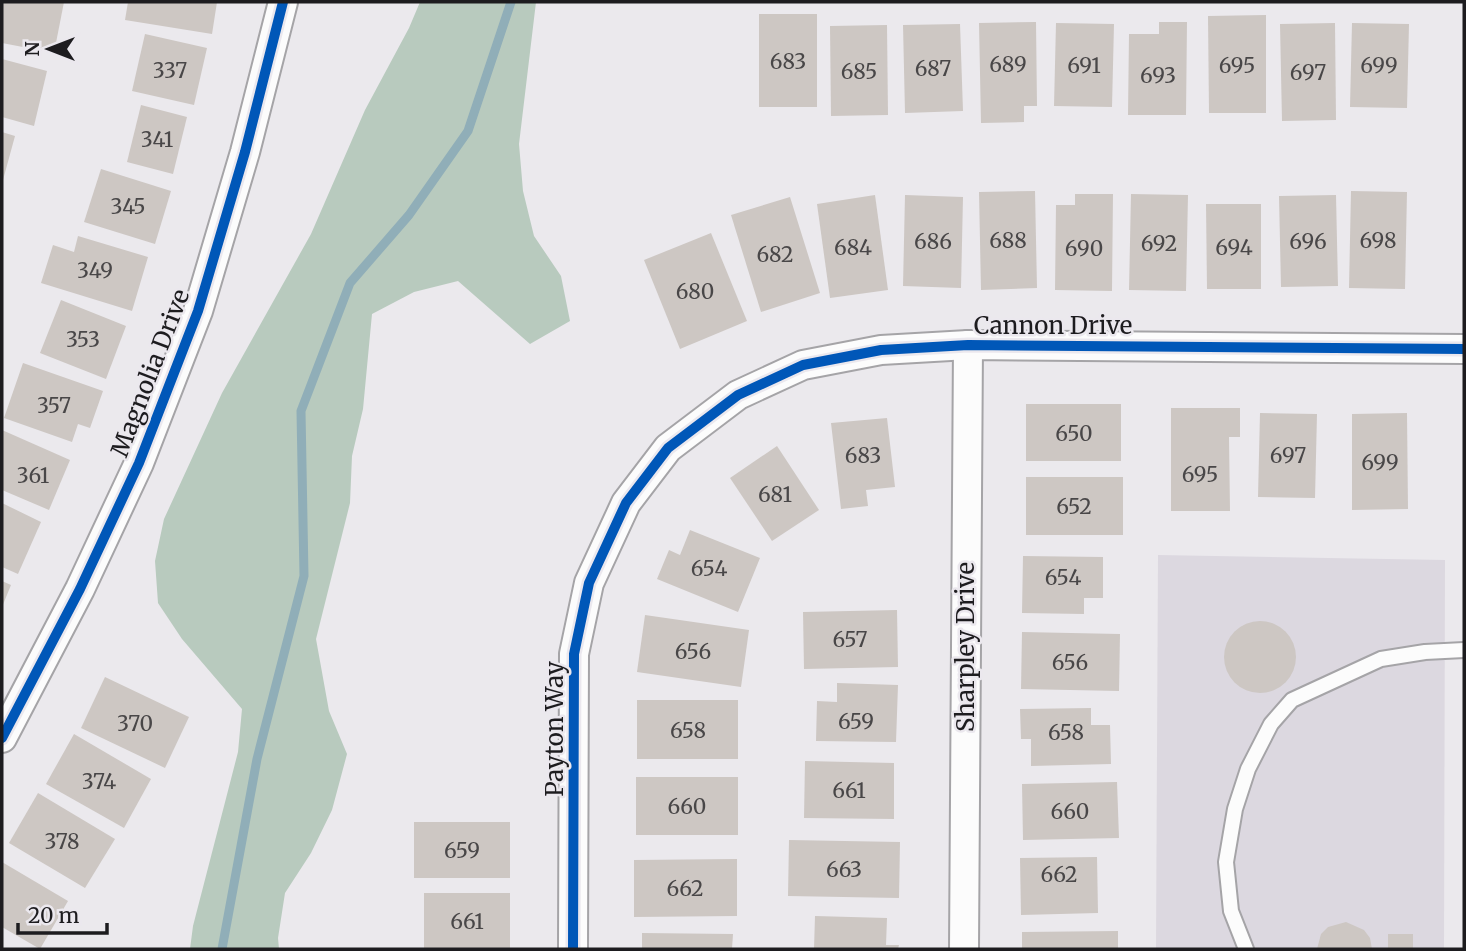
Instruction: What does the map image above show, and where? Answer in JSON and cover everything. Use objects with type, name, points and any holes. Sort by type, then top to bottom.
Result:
[{"type":"street","name":"Magnolia Drive","points":[[2,738],[80,589],[139,463],[198,312],[246,152],[283,2]]},
{"type":"street","name":"Cannon Drive","points":[[668,449],[738,396],[803,365],[881,350],[968,345],[1464,349]]},
{"type":"street","name":"Sharpley Drive","points":[[964,949],[968,345]]},
{"type":"street","name":"Payton Way","points":[[573,949],[575,654],[589,583],[625,503],[668,449]]},
{"type":"lane","points":[[1246,949],[1231,911],[1226,862],[1248,769],[1271,724],[1292,700],[1381,659],[1425,652],[1464,650]]},
{"type":"shaded area","points":[[1158,555],[1445,560],[1444,949],[1156,949]]},
{"type":"green space","points":[[420,2],[536,2],[519,144],[523,191],[534,236],[561,276],[570,321],[530,344],[458,281],[414,292],[372,314],[363,409],[352,456],[350,503],[316,639],[329,711],[347,754],[332,810],[311,853],[285,893],[278,938],[279,949],[190,949],[193,926],[238,752],[242,709],[182,639],[158,603],[155,561],[164,519],[222,393],[311,234],[365,110]]},
{"type":"building","points":[[2,2],[64,2],[54,53],[2,43]]},
{"type":"building","points":[[128,2],[217,2],[212,34],[125,20]]},
{"type":"building","points":[[759,14],[817,14],[817,107],[759,107]]},
{"type":"building","points":[[1266,15],[1266,113],[1209,113],[1208,16]]},
{"type":"building","points":[[1036,22],[1037,106],[1024,106],[1024,122],[981,123],[979,23]]},
{"type":"building","points":[[1159,22],[1187,22],[1186,115],[1128,115],[1129,34],[1159,34]]},
{"type":"building","points":[[1056,23],[1114,24],[1112,107],[1054,106]]},
{"type":"building","points":[[1335,23],[1336,120],[1282,121],[1280,24]]},
{"type":"building","points":[[1352,23],[1409,24],[1407,108],[1350,107]]},
{"type":"building","points":[[960,24],[963,111],[905,113],[903,25]]},
{"type":"building","points":[[887,25],[888,115],[831,116],[830,26]]},
{"type":"building","points":[[145,34],[207,48],[194,105],[132,91]]},
{"type":"building","points":[[2,59],[47,71],[34,126],[2,117]]},
{"type":"building","points":[[141,105],[187,117],[173,174],[127,162]]},
{"type":"building","points":[[2,132],[15,136],[3,180],[2,180]]},
{"type":"building","points":[[101,169],[171,191],[155,244],[84,222]]},
{"type":"building","points":[[1035,191],[1037,288],[981,290],[979,192]]},
{"type":"building","points":[[1351,191],[1407,192],[1405,289],[1349,288]]},
{"type":"building","points":[[1075,194],[1113,194],[1112,291],[1055,290],[1056,205],[1075,205]]},
{"type":"building","points":[[1131,194],[1188,195],[1186,291],[1129,290]]},
{"type":"building","points":[[875,195],[888,290],[830,298],[817,204]]},
{"type":"building","points":[[905,195],[963,197],[961,288],[903,286]]},
{"type":"building","points":[[1336,195],[1338,286],[1281,287],[1279,196]]},
{"type":"building","points":[[790,197],[820,293],[761,312],[731,215]]},
{"type":"building","points":[[1206,204],[1261,204],[1261,289],[1207,289]]},
{"type":"building","points":[[711,233],[747,321],[680,349],[644,260]]},
{"type":"building","points":[[78,236],[148,257],[132,311],[41,283],[53,245],[74,252]]},
{"type":"building","points":[[61,300],[126,326],[106,379],[40,353]]},
{"type":"building","points":[[23,363],[103,391],[90,428],[78,424],[72,442],[4,418]]},
{"type":"building","points":[[1026,404],[1121,404],[1121,461],[1026,461]]},
{"type":"building","points":[[1171,408],[1240,408],[1240,437],[1229,437],[1230,511],[1171,511]]},
{"type":"building","points":[[1260,413],[1317,414],[1315,498],[1258,497]]},
{"type":"building","points":[[1407,413],[1408,509],[1352,510],[1352,414]]},
{"type":"building","points":[[887,418],[895,487],[866,490],[868,506],[841,509],[831,423]]},
{"type":"building","points":[[2,430],[70,460],[49,510],[2,490]]},
{"type":"building","points":[[777,446],[819,510],[772,541],[730,478]]},
{"type":"building","points":[[1026,477],[1123,477],[1123,535],[1026,535]]},
{"type":"building","points":[[2,503],[41,522],[18,574],[2,567]]},
{"type":"building","points":[[690,530],[760,558],[738,612],[657,579],[669,550],[680,555]]},
{"type":"building","points":[[1023,556],[1103,557],[1103,598],[1084,598],[1084,614],[1022,613]]},
{"type":"building","points":[[2,581],[11,585],[2,607]]},
{"type":"building","points":[[897,610],[898,667],[804,669],[803,612]]},
{"type":"building","points":[[645,615],[749,630],[741,687],[637,672]]},
{"type":"building","points":[[1267,621],[1286,631],[1294,643],[1294,671],[1286,683],[1274,691],[1253,693],[1234,683],[1226,671],[1224,650],[1234,631],[1246,623]]},
{"type":"building","points":[[1022,632],[1120,634],[1119,691],[1021,689]]},
{"type":"building","points":[[105,677],[189,717],[165,768],[81,728]]},
{"type":"building","points":[[837,683],[898,685],[896,742],[816,741],[817,701],[837,702]]},
{"type":"building","points":[[637,700],[738,700],[738,759],[637,759]]},
{"type":"building","points":[[1091,708],[1091,725],[1110,725],[1111,764],[1031,766],[1031,739],[1021,739],[1020,709]]},
{"type":"building","points":[[74,734],[151,779],[124,828],[46,784]]},
{"type":"building","points":[[805,761],[894,763],[894,819],[804,818]]},
{"type":"building","points":[[636,777],[738,777],[738,835],[636,835]]},
{"type":"building","points":[[1117,782],[1119,838],[1023,840],[1022,784]]},
{"type":"building","points":[[38,793],[115,839],[85,888],[9,843]]},
{"type":"building","points":[[414,822],[510,822],[510,878],[414,878]]},
{"type":"building","points":[[789,840],[900,842],[899,898],[788,896]]},
{"type":"building","points":[[1097,857],[1098,913],[1021,915],[1020,858]]},
{"type":"building","points":[[737,859],[737,916],[634,917],[634,860]]},
{"type":"building","points":[[2,862],[68,901],[40,949],[2,927]]},
{"type":"building","points":[[424,893],[510,893],[510,949],[424,949]]},
{"type":"building","points":[[815,916],[887,918],[886,945],[899,945],[898,949],[814,949]]},
{"type":"building","points":[[1346,922],[1364,930],[1370,938],[1372,949],[1317,949],[1321,934],[1328,927]]},
{"type":"building","points":[[1118,931],[1118,949],[1022,949],[1022,932]]},
{"type":"building","points":[[642,933],[733,934],[732,949],[642,949]]},
{"type":"building","points":[[1388,934],[1413,934],[1413,949],[1388,949]]},
{"type":"waterway","points":[[222,949],[257,759],[304,576],[301,411],[350,283],[409,215],[468,131],[511,2]]},
{"type":"cycle path","points":[[2,738],[80,589],[139,463],[198,311],[245,152],[283,2]]},
{"type":"cycle path","points":[[573,949],[574,654],[589,583],[626,503],[668,448],[738,395],[803,365],[881,350],[968,345],[1464,349]]}]
